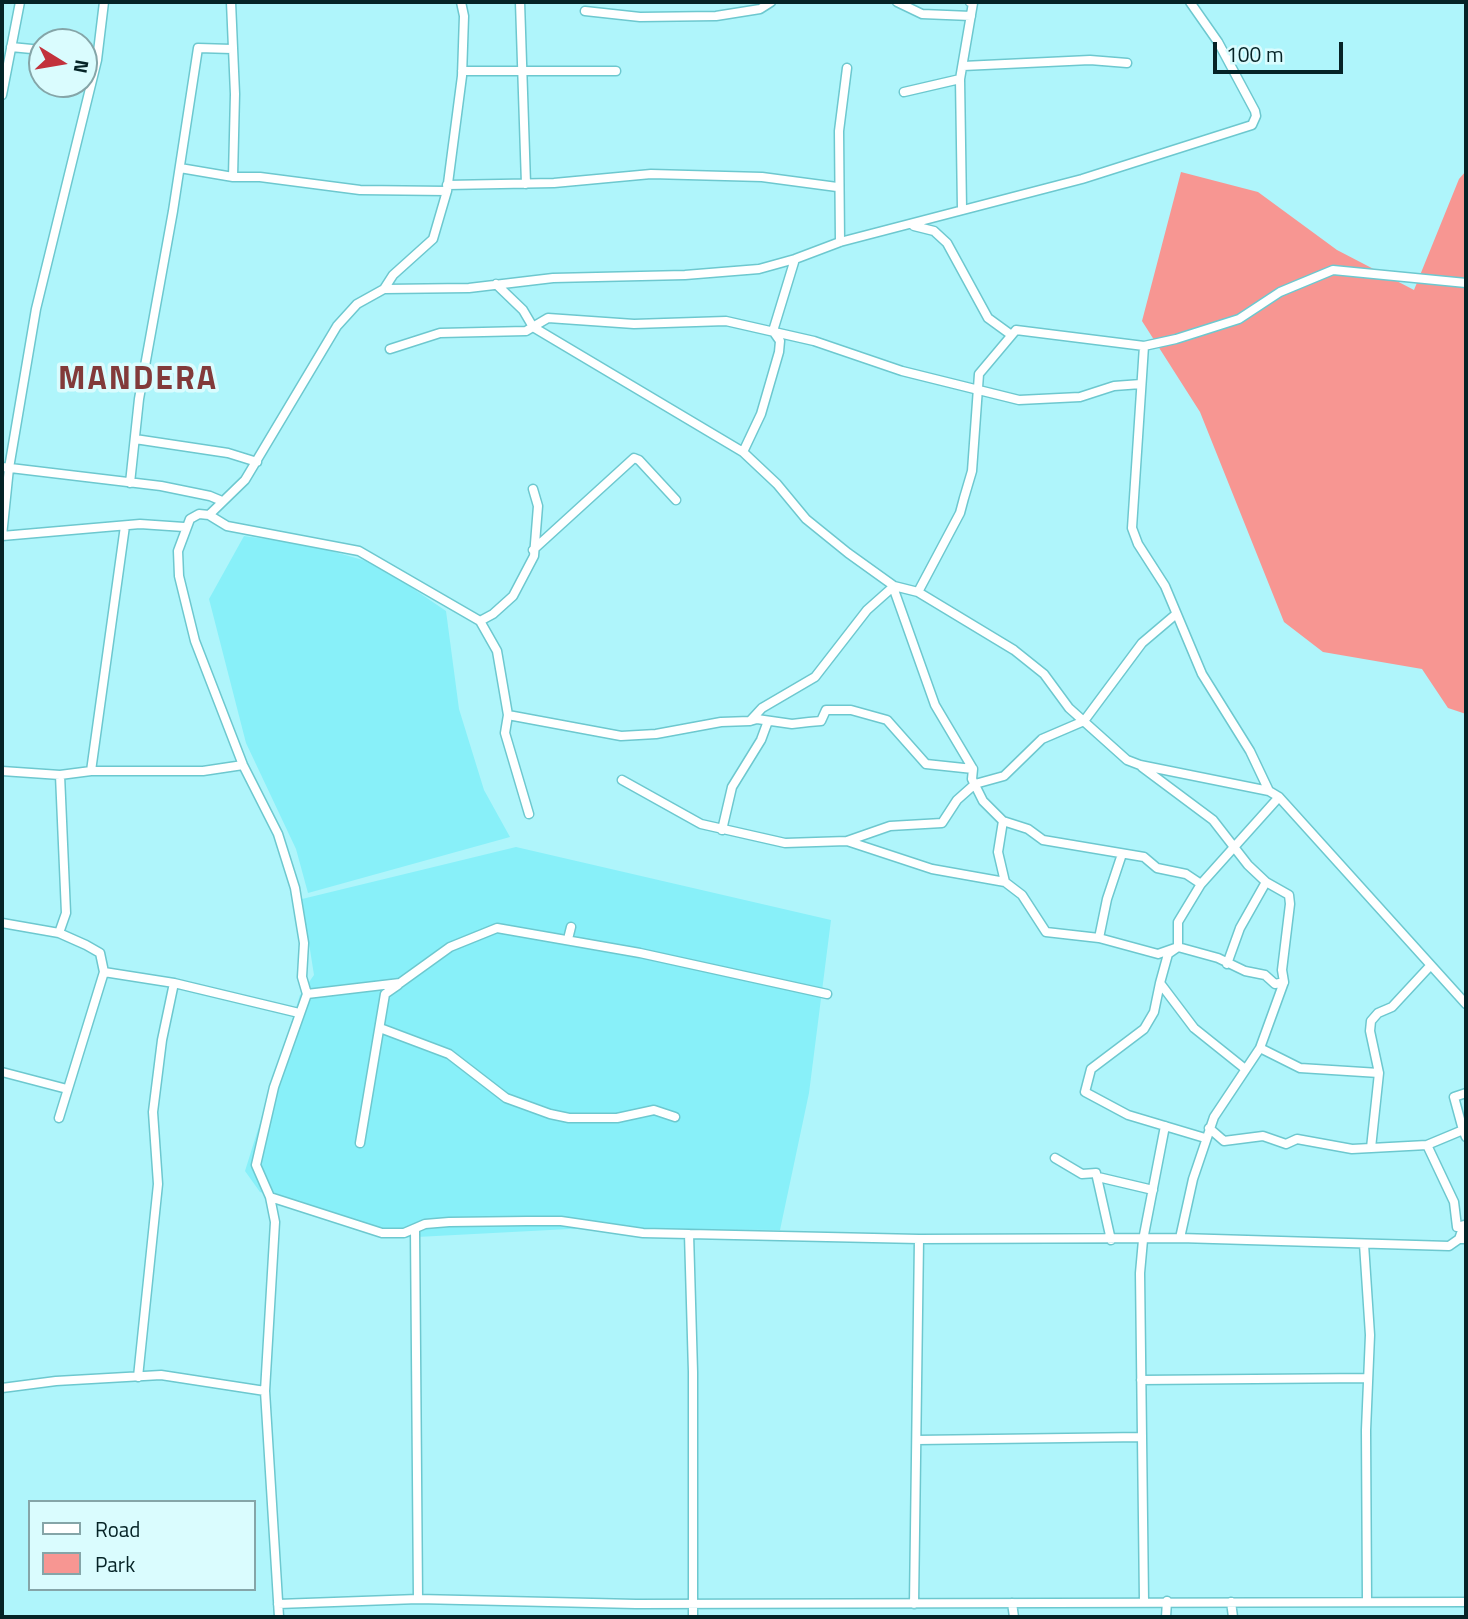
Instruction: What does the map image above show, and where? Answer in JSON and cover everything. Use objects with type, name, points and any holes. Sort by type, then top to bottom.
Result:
[{"type":"street","points":[[2,95],[8,51],[20,2]]},
{"type":"street","points":[[98,52],[104,2]]},
{"type":"street","points":[[231,2],[233,177]]},
{"type":"street","points":[[384,289],[393,275],[433,239],[447,188],[462,71],[464,16],[461,2]]},
{"type":"street","points":[[520,2],[526,184]]},
{"type":"street","points":[[585,11],[640,17],[716,16],[760,9],[771,2]]},
{"type":"street","points":[[897,2],[922,14],[971,16]]},
{"type":"street","points":[[962,209],[960,79],[973,3],[969,2]]},
{"type":"street","points":[[209,515],[245,480],[337,326],[357,304],[384,289],[579,277],[685,275],[759,268],[795,260],[840,243],[962,209],[1083,179],[1252,125],[1255,111],[1217,42],[1190,2]]},
{"type":"street","points":[[130,483],[141,386],[198,48],[232,49]]},
{"type":"street","points":[[8,51],[28,50]]},
{"type":"street","points":[[963,66],[1090,60],[1127,63]]},
{"type":"street","points":[[840,243],[837,187],[840,107],[846,68]]},
{"type":"street","points":[[462,71],[616,72]]},
{"type":"street","points":[[904,92],[960,79]]},
{"type":"street","points":[[88,98],[36,309],[6,467],[2,536],[125,526],[184,527]]},
{"type":"street","points":[[180,167],[233,177],[260,177],[360,190],[526,184],[650,174],[762,177],[837,187]]},
{"type":"street","points":[[912,225],[934,231],[947,243],[988,318],[1010,334]]},
{"type":"street","points":[[773,331],[795,260]]},
{"type":"street","points":[[918,592],[960,513],[972,471],[979,374],[1016,330],[1144,346],[1232,321],[1280,292],[1333,270],[1466,283]]},
{"type":"street","points":[[496,284],[523,310],[533,327],[711,430],[743,452],[777,484],[806,519],[893,586],[918,592],[1014,650],[1044,674],[1069,708],[1127,760],[1140,765],[1269,791],[1279,797],[1466,1004]]},
{"type":"street","points":[[390,349],[440,332],[503,333],[533,327],[548,318],[634,324],[726,321],[773,331],[902,370],[1019,400],[1080,397],[1114,386],[1141,384]]},
{"type":"street","points":[[743,452],[761,414],[779,352],[780,341],[773,331]]},
{"type":"street","points":[[1144,346],[1132,528],[1138,544],[1165,586],[1202,674],[1250,751],[1269,791]]},
{"type":"street","points":[[135,439],[228,453],[257,462]]},
{"type":"street","points":[[533,550],[634,458],[639,460],[676,500]]},
{"type":"street","points":[[6,467],[130,483],[210,496],[222,501]]},
{"type":"street","points":[[480,621],[493,614],[513,596],[534,556],[538,506],[533,489]]},
{"type":"street","points":[[279,1617],[265,1391],[276,1242],[270,1197],[258,1173],[258,1154],[274,1087],[307,994],[302,977],[303,943],[293,880],[273,821],[243,765],[185,608],[178,551],[184,527],[190,519],[199,514],[209,515],[227,526],[359,551],[480,621],[491,635],[496,651],[508,715],[505,733],[529,814]]},
{"type":"street","points":[[91,771],[125,526]]},
{"type":"street","points":[[750,721],[762,708],[815,677],[867,610],[893,586]]},
{"type":"street","points":[[893,586],[935,705],[973,769],[975,785],[983,801],[1003,821],[1028,829],[1043,840],[1144,858],[1157,868],[1186,874],[1202,884]]},
{"type":"street","points":[[622,780],[688,818],[722,830],[785,843],[847,841],[890,826],[942,822],[957,800],[975,785],[1004,776],[1042,739],[1084,721],[1142,643],[1175,615]]},
{"type":"street","points":[[508,715],[621,736],[656,734],[721,722],[757,719],[809,722],[821,720],[826,710],[851,710],[887,720],[926,764],[973,769]]},
{"type":"street","points":[[722,830],[732,787],[761,740],[768,721]]},
{"type":"street","points":[[2,771],[60,775],[91,771],[203,771],[243,765]]},
{"type":"street","points":[[1140,765],[1213,820],[1266,882],[1289,895],[1290,914],[1282,970],[1284,982],[1260,1048],[1244,1068],[1205,1138],[1180,1238]]},
{"type":"street","points":[[59,933],[66,913],[60,775]]},
{"type":"street","points":[[1178,947],[1178,922],[1202,884],[1279,797]]},
{"type":"street","points":[[1003,821],[998,852],[1005,882]]},
{"type":"street","points":[[847,841],[932,869],[1005,882],[1022,895],[1046,932],[1099,938],[1158,954],[1178,947],[1265,975],[1275,984],[1284,982]]},
{"type":"street","points":[[1099,938],[1107,899],[1122,854]]},
{"type":"street","points":[[1227,964],[1240,928],[1266,882]]},
{"type":"street","points":[[2,923],[59,933],[100,953],[104,972],[59,1118]]},
{"type":"street","points":[[568,939],[571,927]]},
{"type":"street","points":[[360,1143],[385,994],[450,947],[497,928],[568,939],[827,994]]},
{"type":"street","points":[[1178,947],[1168,954],[1154,1012],[1144,1029],[1091,1069],[1085,1093],[1117,1111],[1205,1138]]},
{"type":"street","points":[[1371,1148],[1379,1073],[1370,1031],[1371,1021],[1378,1013],[1392,1007],[1430,966]]},
{"type":"street","points":[[104,972],[174,983],[299,1013]]},
{"type":"street","points":[[138,1377],[158,1184],[153,1112],[162,1040],[174,983]]},
{"type":"street","points":[[307,994],[400,983]]},
{"type":"street","points":[[1160,983],[1194,1028],[1244,1068]]},
{"type":"street","points":[[380,1028],[449,1054],[485,1084],[527,1107],[569,1118],[617,1118],[654,1110],[675,1117]]},
{"type":"street","points":[[1260,1048],[1300,1068],[1379,1073]]},
{"type":"street","points":[[2,1072],[67,1089]]},
{"type":"street","points":[[1209,1129],[1224,1141],[1263,1136],[1286,1144],[1297,1139],[1352,1149],[1427,1145],[1464,1133],[1454,1097],[1466,1093]]},
{"type":"street","points":[[1144,1601],[1139,1290],[1143,1240],[1165,1126]]},
{"type":"street","points":[[270,1197],[382,1233],[415,1230],[425,1224],[449,1222],[527,1221],[561,1222],[643,1233],[919,1239],[1180,1238],[1449,1246],[1462,1239],[1464,1225],[1457,1227],[1454,1202],[1427,1145]]},
{"type":"street","points":[[1055,1158],[1082,1174],[1096,1173],[1111,1240]]},
{"type":"street","points":[[1098,1177],[1153,1190]]},
{"type":"street","points":[[415,1230],[418,1599]]},
{"type":"street","points":[[689,1234],[693,1372],[690,1602],[693,1617]]},
{"type":"street","points":[[914,1604],[919,1239]]},
{"type":"street","points":[[1364,1244],[1370,1335],[1367,1602]]},
{"type":"street","points":[[2,1388],[56,1381],[160,1375],[265,1391]]},
{"type":"street","points":[[1141,1380],[1368,1378]]},
{"type":"street","points":[[917,1440],[1142,1437]]},
{"type":"street","points":[[278,1604],[418,1599],[914,1604],[1144,1601],[1466,1602]]},
{"type":"street","points":[[1167,1601],[1167,1617]]},
{"type":"street","points":[[1012,1602],[1014,1617]]},
{"type":"street","points":[[1231,1602],[1233,1617]]},
{"type":"shaded area","points":[[244,536],[310,545],[377,564],[446,611],[459,709],[484,790],[510,837],[308,893],[296,849],[246,743],[209,599]]},
{"type":"shaded area","points":[[516,847],[831,920],[809,1093],[780,1230],[569,1229],[398,1238],[260,1192],[245,1171],[300,995],[314,975],[302,899]]},
{"type":"green space","points":[[1466,171],[1466,714],[1448,708],[1422,669],[1323,652],[1284,622],[1200,412],[1142,321],[1181,172],[1258,192],[1337,250],[1414,290],[1459,179]]},
{"type":"district","name":"MANDERA","points":[[138,381]]}]
